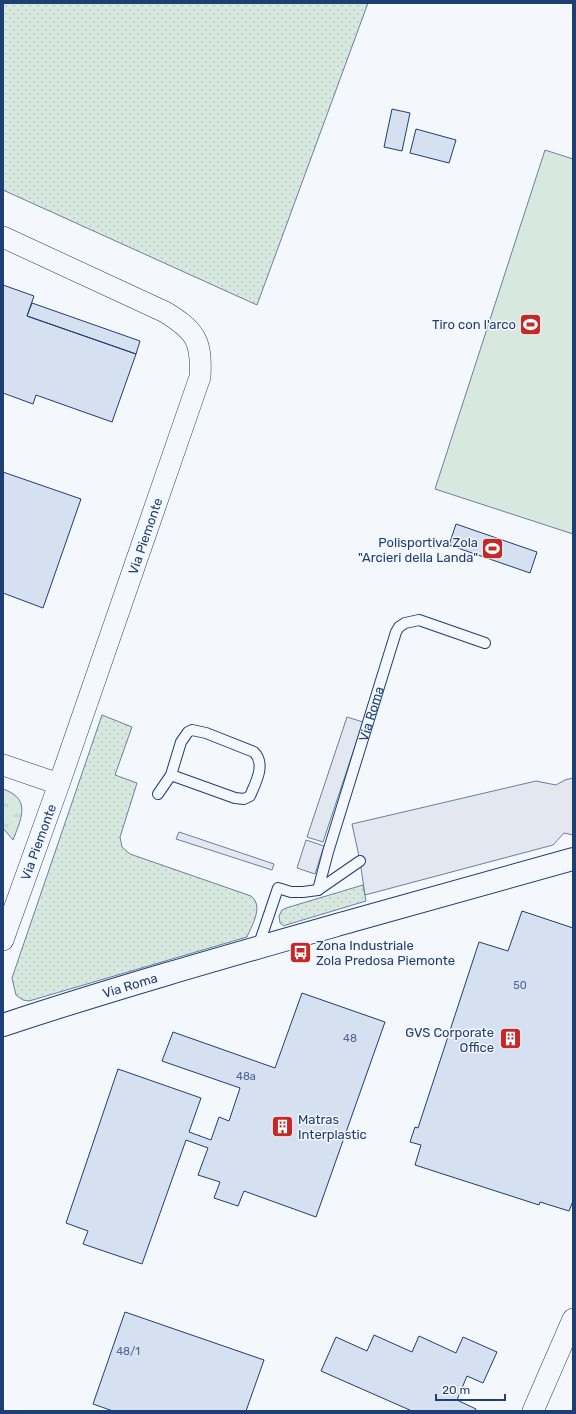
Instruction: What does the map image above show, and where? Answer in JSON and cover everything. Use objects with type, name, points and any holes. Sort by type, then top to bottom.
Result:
[{"type":"street","name":"Via Piemonte","points":[[3,237],[165,312],[184,323],[196,338],[201,357],[200,377],[59,784],[3,940]]},
{"type":"street","points":[[3,765],[59,784]]},
{"type":"street","name":"Via Roma","points":[[3,1025],[104,992],[258,947],[573,859]]},
{"type":"street","points":[[533,1411],[573,1319]]},
{"type":"lane","name":"Via Roma","points":[[318,890],[330,844],[396,632],[399,627],[407,622],[419,620],[485,643]]},
{"type":"lane","points":[[158,794],[171,775],[181,742],[188,732],[192,730],[206,733],[254,752],[259,756],[261,765],[250,796],[244,799],[235,798],[171,775]]},
{"type":"lane","points":[[258,947],[278,888],[292,892],[318,890],[360,861]]},
{"type":"green space","points":[[3,3],[368,3],[257,305],[3,190]]},
{"type":"green space","name":"Tiro con l'arco","points":[[545,150],[573,159],[573,534],[435,489]]},
{"type":"green space","points":[[102,715],[132,727],[115,775],[137,783],[120,837],[122,847],[130,854],[251,896],[257,905],[256,916],[247,937],[29,1001],[23,1000],[16,995],[12,978]]},
{"type":"green space","points":[[3,789],[12,793],[18,798],[21,804],[21,817],[13,840],[3,828]]},
{"type":"green space","points":[[363,885],[366,901],[284,926],[280,923],[279,916],[282,910],[286,908]]},
{"type":"shaded area","points":[[347,717],[363,722],[323,842],[307,837]]},
{"type":"shaded area","points":[[573,778],[573,835],[564,833],[553,845],[365,895],[360,861],[352,824],[536,781],[556,785]]},
{"type":"shaded area","points":[[179,832],[274,864],[272,870],[176,839]]},
{"type":"shaded area","points":[[306,840],[324,846],[315,874],[297,868]]},
{"type":"building","points":[[392,109],[410,113],[402,151],[384,147]]},
{"type":"building","points":[[416,129],[456,140],[449,163],[410,153]]},
{"type":"building","points":[[3,285],[34,296],[27,316],[136,354],[112,422],[36,395],[33,404],[3,393]]},
{"type":"building","points":[[32,303],[140,341],[136,354],[27,316]]},
{"type":"building","points":[[3,472],[81,499],[43,608],[3,593]]},
{"type":"building","name":"Polisportiva Zola \"Arcieri della Landa\"","points":[[456,524],[537,552],[530,573],[449,545]]},
{"type":"building","name":"GVS Corporate Office","points":[[522,911],[573,928],[573,1201],[569,1211],[540,1202],[539,1205],[415,1165],[421,1145],[410,1142],[415,1127],[418,1128],[479,942],[508,951]]},
{"type":"building","name":"Matras Interplastic","points":[[302,993],[385,1022],[316,1217],[244,1191],[238,1206],[214,1198],[220,1182],[198,1175],[208,1148],[186,1140],[142,1264],[83,1244],[88,1231],[66,1223],[118,1069],[201,1098],[189,1132],[211,1140],[219,1117],[229,1121],[240,1088],[162,1061],[173,1032],[275,1068]]},
{"type":"building","points":[[125,1312],[264,1360],[246,1411],[113,1411],[93,1404]]},
{"type":"building","points":[[374,1335],[412,1352],[419,1336],[456,1353],[463,1337],[497,1352],[483,1383],[467,1376],[457,1400],[476,1409],[475,1411],[412,1411],[321,1371],[336,1337],[367,1351]]},
{"type":"place","name":"Tiro con l'arco","points":[[531,324]]},
{"type":"place","name":"Polisportiva Zola \"Arcieri della Landa\"","points":[[493,549]]},
{"type":"place","name":"Zona Industriale Zola Predosa Piemonte","points":[[300,952]]},
{"type":"place","name":"GVS Corporate Office","points":[[510,1039]]},
{"type":"place","name":"Matras Interplastic","points":[[282,1126]]}]
